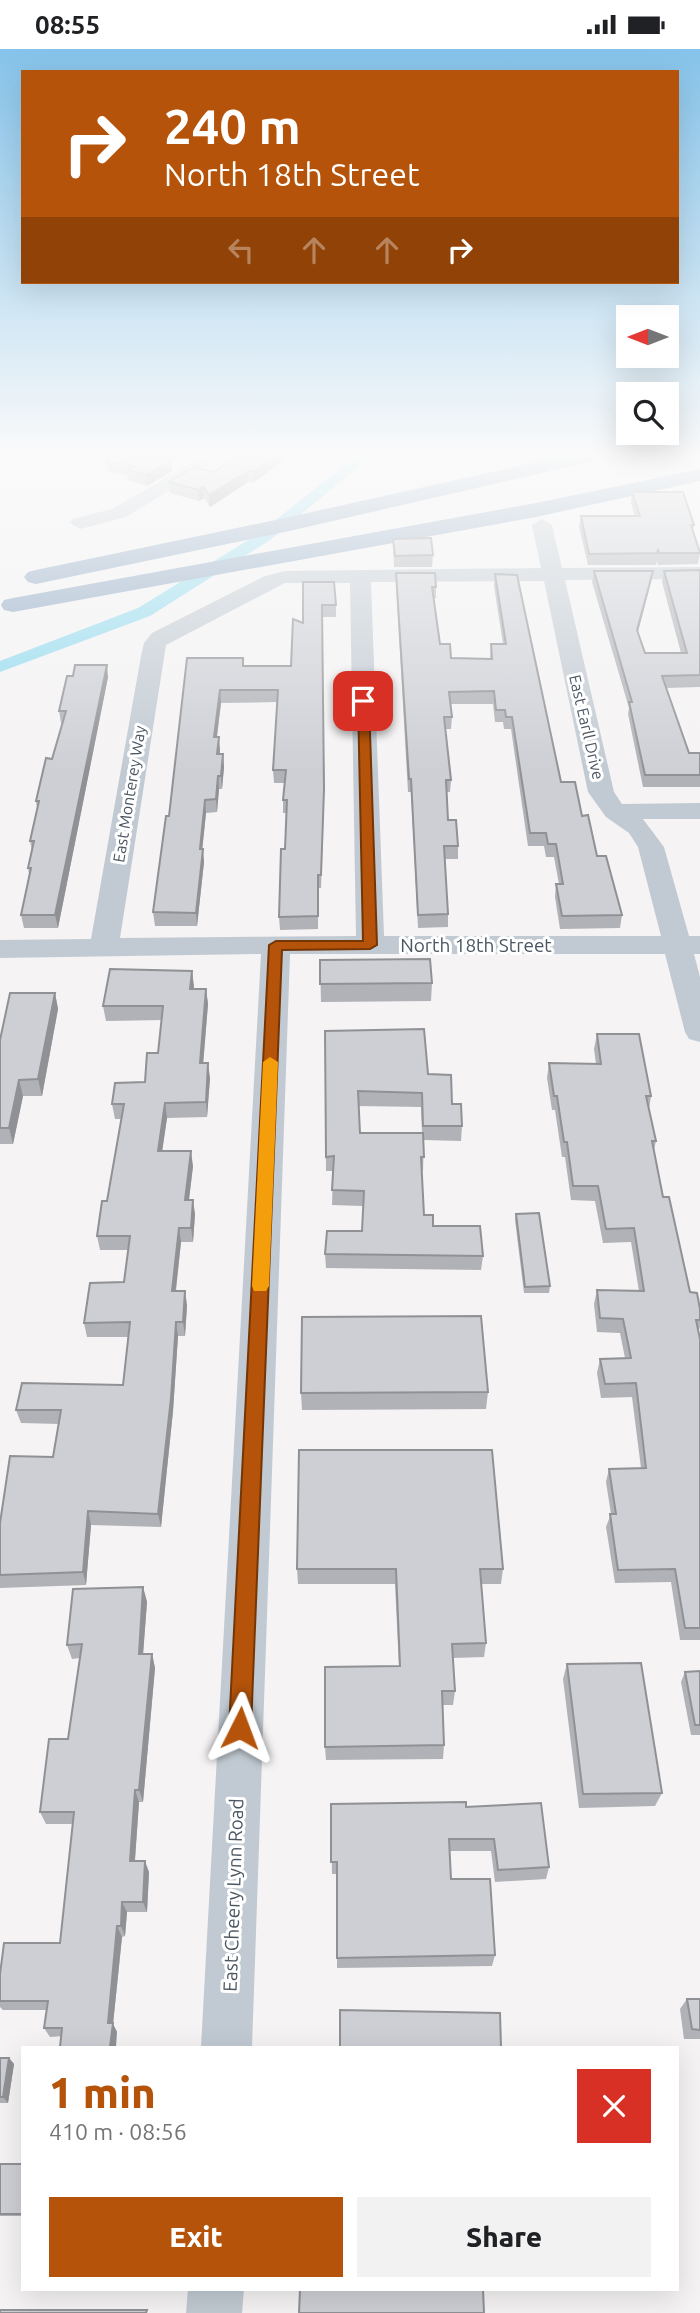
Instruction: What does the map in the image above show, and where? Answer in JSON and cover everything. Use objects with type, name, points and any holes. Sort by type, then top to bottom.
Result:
[{"type":"highway","points":[[13,593],[98,563]]},
{"type":"highway","points":[[13,593],[120,563]]},
{"type":"highway","points":[[121,585],[219,563]]},
{"type":"highway","points":[[13,593],[121,585],[248,563]]},
{"type":"street","name":"East Earll Drive","points":[[551,563],[601,792],[615,812],[638,828],[651,847],[688,945],[700,1032]]},
{"type":"street","points":[[370,945],[360,576],[700,573]]},
{"type":"street","name":"East Monterey Way","points":[[104,948],[156,641],[272,580],[285,577],[360,576]]},
{"type":"street","points":[[615,812],[700,811]]},
{"type":"street","name":"North 18th Street","points":[[0,949],[276,945],[688,945]]},
{"type":"street","name":"East Cheery Lynn Road","points":[[226,2046],[276,945]]},
{"type":"street","points":[[214,2313],[216,2291]]},
{"type":"building","points":[[700,570],[700,675],[662,676],[689,753],[700,753],[700,775],[645,775],[629,702],[632,702],[594,571],[653,571],[637,630],[645,653],[687,653],[664,571]]},
{"type":"building","points":[[396,573],[435,573],[436,587],[432,587],[440,644],[450,644],[451,658],[492,659],[491,644],[506,644],[495,574],[517,575],[561,782],[575,782],[582,816],[588,815],[597,856],[606,856],[622,915],[562,916],[556,884],[563,884],[556,844],[548,844],[546,833],[530,833],[512,717],[506,717],[505,710],[496,710],[494,691],[449,692],[452,717],[444,717],[451,780],[446,780],[448,820],[456,820],[458,846],[444,846],[448,914],[418,915]]},
{"type":"building","points":[[303,582],[334,582],[336,605],[322,605],[324,789],[318,916],[279,917],[281,849],[285,849],[287,800],[283,800],[286,770],[273,770],[278,690],[220,690],[214,737],[219,737],[217,754],[223,754],[221,776],[218,776],[216,799],[205,800],[196,913],[153,912],[166,816],[169,816],[187,658],[243,658],[243,666],[291,666],[293,619],[303,623]]},
{"type":"building","points":[[75,665],[107,665],[55,915],[21,915],[31,868],[28,868],[34,841],[30,841],[39,801],[36,801],[46,758],[52,759],[66,711],[59,711],[67,676],[73,676]]},
{"type":"building","points":[[430,959],[432,983],[320,984],[320,960]]},
{"type":"building","points":[[110,969],[192,971],[190,989],[206,989],[200,1063],[208,1063],[206,1102],[165,1103],[158,1151],[191,1151],[185,1200],[193,1200],[191,1228],[179,1228],[172,1291],[185,1291],[183,1322],[176,1322],[171,1398],[158,1514],[88,1511],[83,1572],[0,1575],[0,1523],[10,1456],[53,1457],[61,1410],[16,1410],[22,1383],[123,1385],[130,1322],[84,1323],[90,1283],[124,1282],[130,1236],[97,1236],[102,1201],[107,1201],[124,1104],[112,1104],[115,1083],[145,1082],[147,1053],[158,1053],[163,1006],[103,1006]]},
{"type":"building","points":[[10,993],[55,993],[38,1079],[19,1080],[9,1128],[0,1128],[0,1040]]},
{"type":"building","points":[[424,1029],[428,1074],[451,1075],[452,1104],[461,1104],[462,1126],[423,1126],[422,1093],[358,1091],[360,1133],[423,1133],[424,1157],[421,1157],[424,1215],[433,1215],[433,1226],[480,1226],[483,1256],[325,1254],[327,1231],[362,1231],[364,1191],[332,1190],[334,1156],[326,1157],[325,1031]]},
{"type":"building","points":[[597,1034],[639,1034],[651,1096],[646,1096],[656,1141],[652,1141],[663,1197],[669,1197],[690,1292],[697,1293],[700,1309],[700,1320],[696,1320],[700,1339],[700,1628],[685,1628],[675,1569],[618,1570],[610,1514],[616,1514],[609,1469],[646,1468],[636,1383],[605,1384],[600,1359],[631,1358],[623,1319],[600,1318],[597,1290],[644,1291],[634,1228],[606,1229],[598,1186],[573,1186],[567,1142],[564,1142],[549,1063],[601,1064]]},
{"type":"building","points":[[539,1213],[550,1286],[525,1287],[516,1214]]},
{"type":"building","points":[[481,1316],[488,1392],[301,1393],[302,1317]]},
{"type":"building","points":[[299,1450],[492,1450],[503,1569],[480,1569],[486,1643],[452,1644],[455,1691],[442,1691],[444,1745],[325,1747],[325,1667],[400,1666],[396,1569],[297,1569]]},
{"type":"building","points":[[143,1587],[139,1654],[152,1654],[139,1790],[135,1790],[130,1861],[145,1861],[143,1902],[122,1902],[121,1926],[117,1926],[108,2023],[113,2023],[110,2046],[60,2046],[62,2028],[44,2028],[48,2001],[0,2001],[4,1943],[60,1943],[74,1812],[40,1812],[49,1739],[68,1739],[82,1644],[67,1645],[73,1589]]},
{"type":"building","points":[[641,1663],[662,1793],[583,1794],[567,1664]]},
{"type":"building","points":[[700,1671],[700,1725],[695,1725],[685,1672]]},
{"type":"building","points":[[466,1802],[466,1807],[541,1803],[549,1867],[498,1870],[494,1839],[449,1839],[451,1879],[490,1879],[495,1955],[337,1958],[337,1862],[331,1862],[331,1804]]},
{"type":"building","points":[[687,1999],[700,1999],[700,2030],[692,2029]]},
{"type":"building","points":[[340,2010],[500,2013],[501,2046],[340,2046]]},
{"type":"building","points":[[0,2058],[9,2058],[3,2097],[0,2097]]},
{"type":"building","points":[[0,2164],[21,2164],[21,2214],[0,2214]]},
{"type":"building","points":[[300,2291],[483,2291],[484,2313],[299,2313]]},
{"type":"building","points":[[0,2310],[147,2310],[146,2313],[0,2313]]},
{"type":"waterway","points":[[0,667],[144,612],[223,563]]},
{"type":"slow traffic","points":[[260,1286],[270,1062]]},
{"type":"route","points":[[240,1728],[276,945],[370,945],[363,701]]}]
